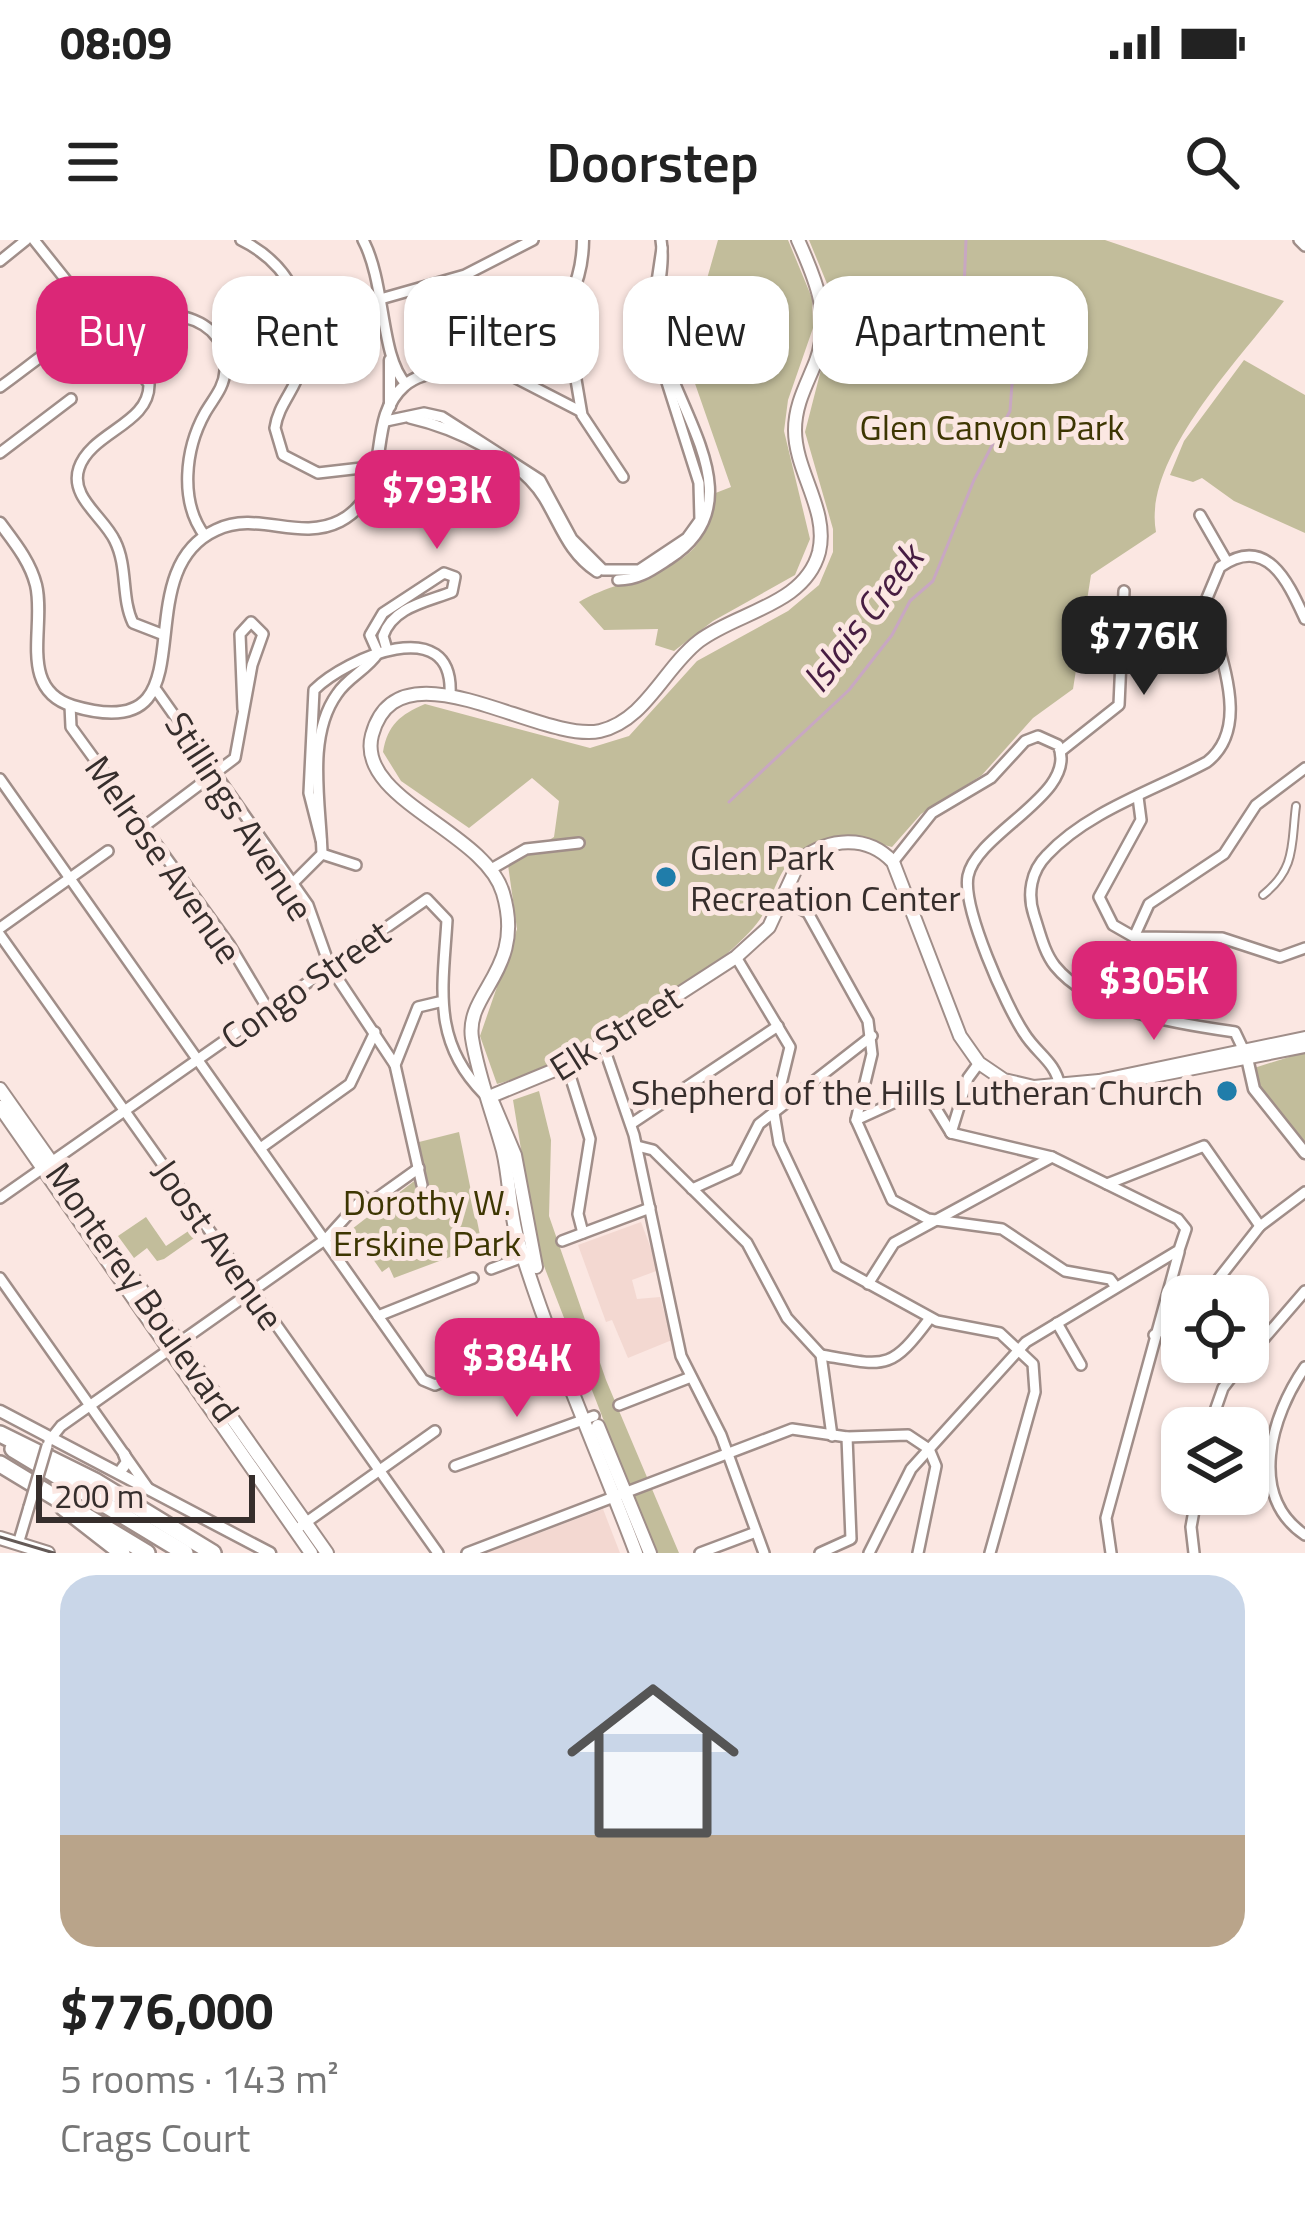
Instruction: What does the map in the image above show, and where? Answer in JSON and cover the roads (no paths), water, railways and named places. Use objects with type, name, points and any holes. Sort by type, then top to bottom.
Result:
[{"type":"highway","points":[[0,1438],[185,1553]]},
{"type":"highway","points":[[0,1438],[95,1481],[213,1553]]},
{"type":"highway","points":[[0,1464],[147,1553]]},
{"type":"highway","points":[[53,1495],[73,1519],[122,1553]]},
{"type":"main road","points":[[636,1553],[531,1254],[515,1155],[471,1030],[505,960],[510,928],[493,868],[385,783],[371,755],[374,729],[392,706],[421,693],[450,695],[570,731],[607,729],[639,708],[702,639],[806,578],[817,558],[821,528],[795,426],[821,343],[823,314],[798,240]]},
{"type":"main road","name":"Elk Street","points":[[496,1095],[567,1066],[736,957],[769,926],[800,860],[835,844],[868,844],[893,862]]},
{"type":"main road","points":[[893,862],[960,1036],[980,1064],[1021,1086],[1060,1086],[1127,1076],[1138,1079],[1305,1042]]},
{"type":"main road","name":"Monterey Boulevard","points":[[0,1089],[174,1346],[301,1526],[327,1553]]},
{"type":"main road","points":[[496,1095],[523,1257],[590,1418]]},
{"type":"main road","name":"Monterey Boulevard","points":[[0,1107],[47,1164]]},
{"type":"main road","points":[[619,1494],[650,1553]]},
{"type":"main road","name":"Monterey Boulevard","points":[[301,1526],[311,1553]]},
{"type":"main road","points":[[0,1538],[48,1553]]},
{"type":"street","points":[[0,261],[30,240],[62,276]]},
{"type":"street","points":[[241,240],[281,266],[302,320],[301,368],[275,428],[283,455],[318,473],[379,466]]},
{"type":"street","points":[[0,523],[27,561],[36,586],[40,679],[70,705],[129,711],[157,691],[170,582],[187,552],[205,536],[246,521],[304,529],[338,522],[362,503],[379,466],[390,406],[390,360],[384,298],[363,240]]},
{"type":"street","points":[[384,298],[465,275],[533,240]]},
{"type":"street","points":[[578,276],[583,240]]},
{"type":"street","points":[[386,421],[410,418],[439,424],[525,476],[582,561],[617,577],[638,578],[692,544],[704,532],[710,506],[704,459],[659,338],[666,260],[662,244]]},
{"type":"street","points":[[188,318],[209,329],[221,347],[224,380],[202,419],[186,492],[189,510],[205,536]]},
{"type":"street","points":[[390,360],[406,385]]},
{"type":"street","points":[[2,382],[36,361]]},
{"type":"street","points":[[148,384],[150,391],[139,410],[86,456],[78,489],[116,542],[133,623],[164,635]]},
{"type":"street","points":[[390,406],[409,384]]},
{"type":"street","points":[[528,384],[580,411]]},
{"type":"street","points":[[576,384],[580,411],[623,477]]},
{"type":"street","points":[[0,453],[71,398]]},
{"type":"street","points":[[1200,514],[1227,562]]},
{"type":"street","points":[[1305,619],[1282,573],[1270,561],[1244,556],[1215,573],[1207,598],[1222,645],[1227,737],[1207,762],[1085,824],[1039,864],[1031,906],[1049,958],[1093,996],[1235,1032],[1258,1096],[1305,1154]]},
{"type":"street","points":[[293,883],[322,854],[321,728],[334,697],[382,652],[391,621],[452,592],[455,577],[444,573],[382,613],[370,635],[382,652]]},
{"type":"street","points":[[1060,1086],[1055,1068],[1016,1021],[967,889],[978,854],[1042,795],[1058,772],[1061,751],[1118,705],[1124,591]]},
{"type":"street","points":[[142,828],[216,776],[238,750],[243,709],[263,634],[251,622],[240,634],[243,709]]},
{"type":"street","points":[[321,840],[310,803],[310,698],[327,679],[382,652],[412,646],[429,650],[443,665],[450,695]]},
{"type":"street","name":"Stillings Avenue","points":[[157,691],[313,914],[330,967],[395,1065],[422,1186]]},
{"type":"street","name":"Melrose Avenue","points":[[70,705],[71,727],[229,944],[269,1011]]},
{"type":"street","points":[[893,862],[932,813],[999,771],[1025,741],[1046,737],[1061,751]]},
{"type":"street","points":[[1134,937],[1154,899],[1224,854],[1256,805],[1305,768]]},
{"type":"street","points":[[0,779],[428,1384],[505,1356]]},
{"type":"street","points":[[1138,797],[1141,820],[1099,897],[1113,925],[1134,937],[1222,938],[1280,957],[1305,948]]},
{"type":"street","points":[[1263,895],[1291,862],[1298,841],[1295,806]]},
{"type":"street","points":[[493,868],[526,849],[579,843]]},
{"type":"street","points":[[0,931],[108,851]]},
{"type":"street","points":[[322,854],[356,865]]},
{"type":"street","points":[[782,898],[808,913],[825,938],[872,1036],[856,1120],[892,1200],[935,1220],[1002,1229],[1060,1269],[1110,1279],[1116,1287]]},
{"type":"street","name":"Congo Street","points":[[0,1198],[430,899],[447,922],[439,1002],[464,1073],[496,1095]]},
{"type":"street","name":"Joost Avenue","points":[[0,931],[438,1553]]},
{"type":"street","points":[[736,957],[792,1052],[774,1113],[780,1149],[834,1261],[930,1318],[992,1328],[1033,1364],[1036,1385],[990,1553]]},
{"type":"street","points":[[395,1065],[418,1007],[439,1002]]},
{"type":"street","points":[[631,1124],[778,1026]]},
{"type":"street","points":[[262,1147],[350,1084],[375,1032]]},
{"type":"street","points":[[692,1189],[736,1168],[759,1124],[872,1036]]},
{"type":"street","points":[[603,1045],[637,1145],[681,1356],[728,1453],[764,1553]]},
{"type":"street","points":[[951,1133],[968,1078],[980,1064]]},
{"type":"street","points":[[567,1066],[590,1139],[578,1214],[583,1233]]},
{"type":"street","points":[[856,1120],[924,1089],[951,1133],[1052,1157],[1181,1221],[1186,1229],[1105,1524],[1112,1553]]},
{"type":"street","points":[[637,1145],[648,1146],[747,1243],[787,1318],[821,1355],[832,1436]]},
{"type":"street","points":[[1107,1184],[1204,1146],[1260,1226]]},
{"type":"street","points":[[868,1284],[889,1246],[1052,1157]]},
{"type":"street","points":[[18,1544],[49,1442],[90,1406],[326,1239],[368,1200],[419,1168]]},
{"type":"street","points":[[1222,1275],[1260,1226],[1305,1192]]},
{"type":"street","points":[[562,1241],[650,1208]]},
{"type":"street","points":[[869,1553],[904,1480],[1020,1349],[1179,1250]]},
{"type":"street","points":[[491,1269],[523,1257]]},
{"type":"street","points":[[0,1278],[148,1488]]},
{"type":"street","points":[[378,1316],[473,1278]]},
{"type":"street","points":[[1269,1333],[1305,1291]]},
{"type":"street","points":[[821,1355],[891,1363],[930,1318]]},
{"type":"street","points":[[1057,1323],[1081,1365]]},
{"type":"street","points":[[1154,1335],[1161,1330]]},
{"type":"street","points":[[1305,1367],[1277,1427],[1269,1484],[1275,1507],[1305,1534]]},
{"type":"street","points":[[619,1405],[691,1377]]},
{"type":"street","points":[[0,1411],[49,1442],[270,1553]]},
{"type":"street","points":[[455,1466],[590,1418]]},
{"type":"street","points":[[467,1553],[788,1430],[848,1437],[908,1436],[929,1449],[936,1466],[918,1553]]},
{"type":"street","points":[[301,1526],[435,1431]]},
{"type":"street","points":[[820,1553],[850,1539],[848,1437]]},
{"type":"street","points":[[119,1474],[127,1462],[124,1454]]},
{"type":"street","points":[[1193,1515],[1194,1553]]},
{"type":"street","points":[[700,1553],[756,1532]]},
{"type":"waterway","name":"Islais Creek","points":[[729,802],[849,690],[892,635],[910,601],[933,581],[974,480],[1010,411],[1012,384],[1002,361],[963,313],[966,240]]},
{"type":"tram line","points":[[0,1537],[54,1553]]},
{"type":"place","name":"Glen Park Recreation Center","points":[[666,877]]},
{"type":"place","name":"Shepherd of the Hills Lutheran Church","points":[[1227,1091]]},
{"type":"park label","name":"Glen Canyon Park","points":[[992,426]]},
{"type":"park label","name":"Dorothy W. Erskine Park","points":[[427,1222]]}]
